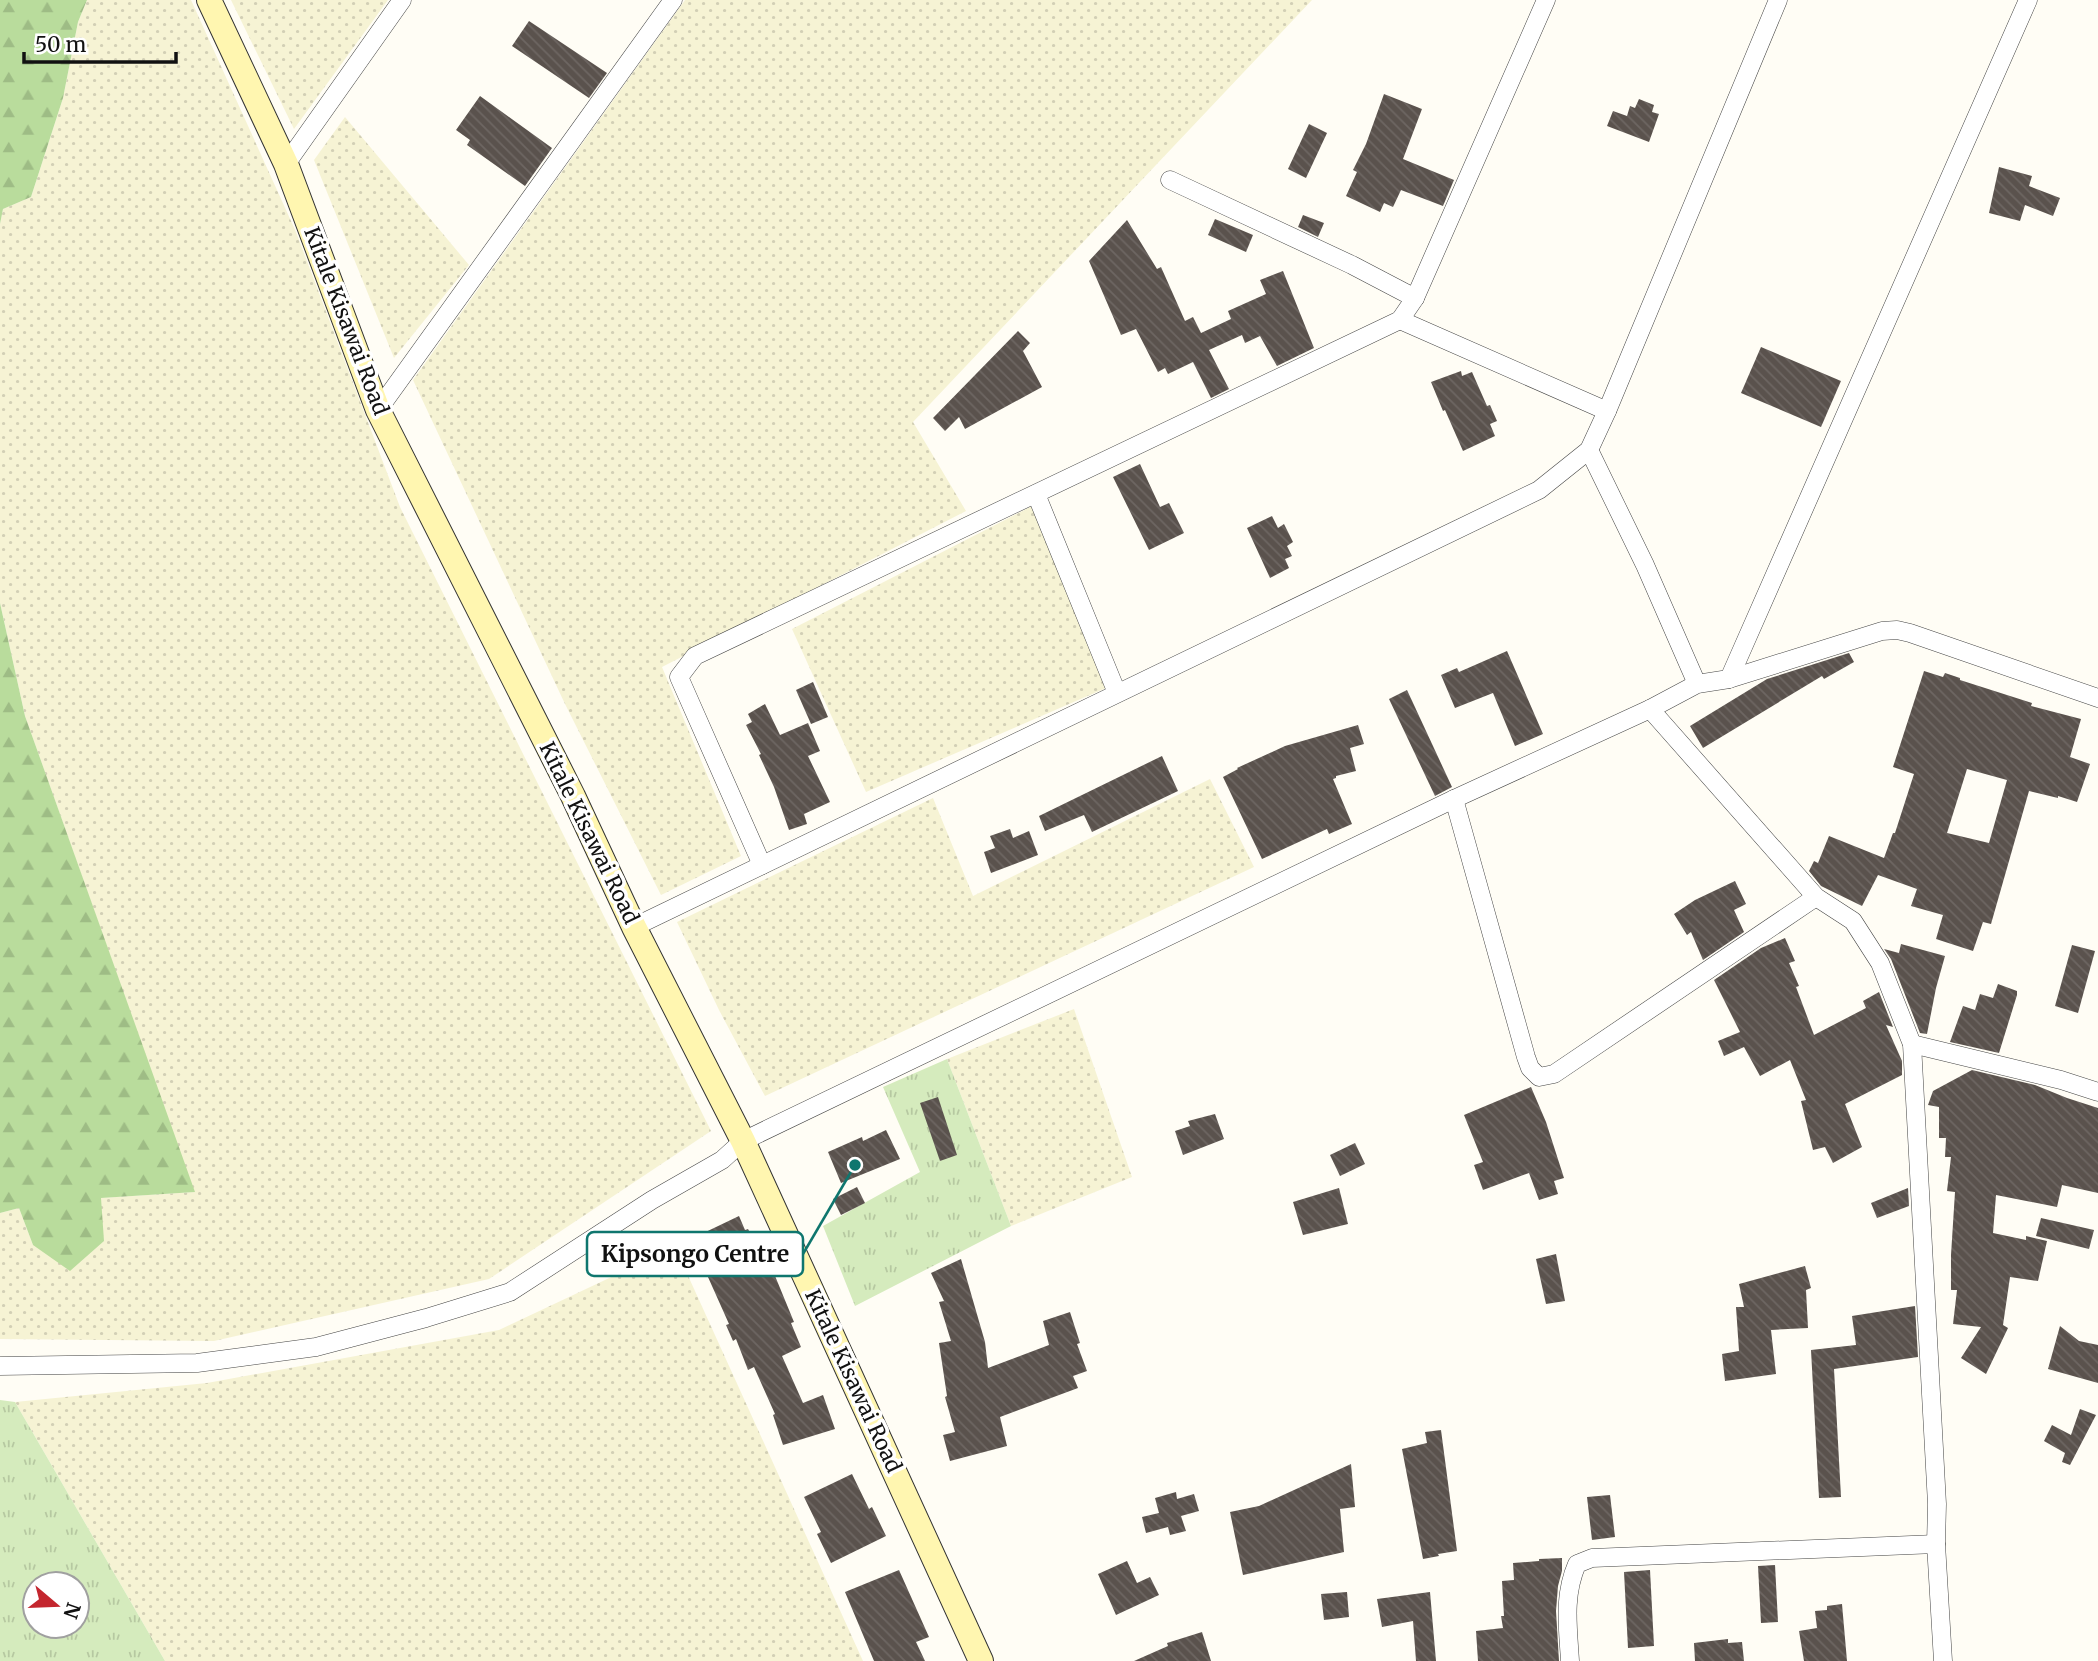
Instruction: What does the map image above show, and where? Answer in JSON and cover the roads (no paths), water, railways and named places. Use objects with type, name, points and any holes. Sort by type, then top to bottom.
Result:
[{"type":"street","name":"Kitale Kisawai Road","points":[[209,0],[286,164],[378,410],[743,1141],[981,1661]]},
{"type":"street","points":[[286,164],[402,0]]},
{"type":"street","points":[[378,410],[673,0]]},
{"type":"street","points":[[762,865],[679,677],[695,656],[1400,320],[1415,298],[1546,0]]},
{"type":"street","points":[[634,927],[1539,490],[1589,450],[1778,0]]},
{"type":"street","points":[[1729,679],[2028,0]]},
{"type":"street","points":[[1170,180],[1352,265],[1415,298]]},
{"type":"street","points":[[1400,320],[1607,411]]},
{"type":"street","points":[[1589,450],[1645,565],[1697,684]]},
{"type":"street","points":[[1036,494],[1117,694]]},
{"type":"street","points":[[0,1366],[197,1363],[316,1347],[426,1318],[510,1292],[652,1200],[722,1160],[743,1141],[1454,799],[1650,709],[1697,684],[1729,679],[1882,631],[1897,630],[2098,698]]},
{"type":"street","points":[[1650,709],[1816,897],[1853,921],[1880,963],[1912,1044],[1943,1661]]},
{"type":"street","points":[[1454,799],[1526,1057],[1530,1068],[1539,1077],[1554,1074],[1816,897]]},
{"type":"street","points":[[1912,1044],[2061,1080],[2098,1092]]},
{"type":"street","points":[[1570,1661],[1566,1601],[1570,1578],[1577,1564],[1592,1558],[1936,1544]]},
{"type":"place","name":"Kipsongo Centre","points":[[855,1165]]}]
